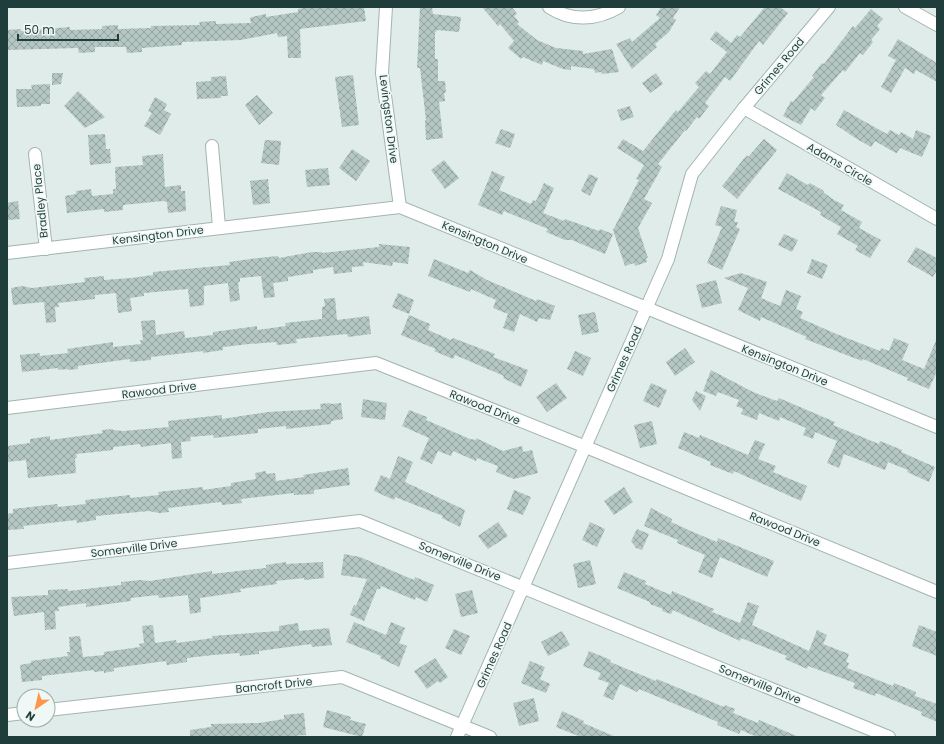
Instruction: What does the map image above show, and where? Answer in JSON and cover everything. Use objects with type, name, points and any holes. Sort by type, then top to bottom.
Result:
[{"type":"street","name":"Levingston Drive","points":[[386,7],[382,73],[400,206]]},
{"type":"street","points":[[549,7],[564,14],[588,19],[619,7]]},
{"type":"street","name":"Grimes Road","points":[[460,731],[586,447],[674,241],[692,174],[744,108],[829,7]]},
{"type":"street","points":[[905,7],[937,25]]},
{"type":"street","name":"Adams Circle","points":[[744,108],[937,219]]},
{"type":"street","points":[[212,146],[219,227]]},
{"type":"street","name":"Bradley Place","points":[[35,154],[46,249]]},
{"type":"street","name":"Kensington Drive","points":[[7,253],[400,206],[937,427]]},
{"type":"street","name":"Rawood Drive","points":[[7,408],[376,364],[586,447],[937,592]]},
{"type":"street","name":"Somerville Drive","points":[[7,563],[360,521],[889,737]]},
{"type":"street","name":"Bancroft Drive","points":[[56,709],[342,677],[460,731],[490,737]]},
{"type":"building","points":[[309,7],[364,7],[366,21],[300,29],[301,58],[288,58],[287,36],[278,37],[277,33],[241,40],[182,42],[182,45],[142,48],[142,52],[127,53],[126,47],[95,47],[95,52],[79,53],[78,48],[7,50],[7,30],[21,29],[21,31],[70,27],[70,30],[102,29],[102,26],[118,25],[118,29],[151,28],[151,26],[200,25],[199,22],[216,21],[216,24],[251,23],[250,18],[252,17],[266,14],[266,17],[298,12],[298,9]]},
{"type":"building","points":[[420,7],[432,7],[433,14],[461,17],[459,32],[437,30],[435,33],[435,59],[438,59],[438,81],[445,81],[446,92],[444,93],[445,101],[439,102],[443,138],[426,140],[426,120],[420,68],[417,68]]},
{"type":"building","points":[[482,7],[512,7],[517,14],[514,16],[519,22],[517,24],[537,40],[556,48],[583,51],[583,54],[612,49],[619,72],[602,74],[601,72],[595,73],[594,69],[571,66],[571,70],[563,69],[543,61],[542,65],[523,57],[521,59],[508,48],[514,41],[500,24],[498,26]]},
{"type":"building","points":[[661,7],[680,7],[673,18],[676,20],[669,32],[655,44],[657,47],[632,69],[616,44],[630,38],[632,42],[660,18],[656,15]]},
{"type":"building","points":[[765,7],[780,7],[788,13],[763,45],[759,41],[730,81],[725,77],[705,103],[709,106],[699,119],[697,117],[686,131],[685,130],[658,164],[662,167],[644,199],[652,203],[638,228],[648,258],[646,258],[647,262],[635,266],[634,263],[625,266],[613,230],[639,180],[636,179],[644,165],[617,148],[623,139],[643,151],[676,110],[678,112],[699,87],[695,83],[706,71],[710,74],[727,52],[710,39],[716,31],[731,43],[737,35],[740,37]]},
{"type":"building","points":[[871,9],[883,19],[877,26],[880,29],[871,40],[873,42],[863,55],[860,53],[845,72],[843,70],[821,95],[825,98],[815,111],[811,108],[801,125],[783,116],[791,101],[793,102],[814,77],[812,76],[822,63],[824,64],[853,26],[855,28]]},
{"type":"building","points":[[898,39],[937,63],[937,82],[916,70],[914,74],[905,68],[891,93],[881,87],[896,60],[888,56]]},
{"type":"building","points":[[52,73],[63,73],[61,84],[52,85]]},
{"type":"building","points":[[656,73],[663,84],[650,93],[642,83]]},
{"type":"building","points":[[353,75],[359,125],[342,127],[335,77]]},
{"type":"building","points":[[226,76],[228,96],[221,96],[221,98],[197,99],[196,82],[211,81],[211,77]]},
{"type":"building","points":[[50,84],[50,104],[17,107],[16,89],[32,89],[31,85]]},
{"type":"building","points":[[78,91],[105,117],[85,128],[64,106]]},
{"type":"building","points":[[257,95],[273,113],[259,125],[245,105]]},
{"type":"building","points":[[155,97],[167,104],[164,110],[171,114],[160,135],[144,126],[152,113],[148,111]]},
{"type":"building","points":[[630,106],[634,117],[621,121],[617,110]]},
{"type":"building","points":[[844,110],[887,134],[890,130],[899,135],[901,132],[913,139],[916,130],[931,136],[922,157],[900,148],[897,153],[894,152],[875,141],[871,147],[857,139],[836,125]]},
{"type":"building","points":[[501,129],[515,134],[510,148],[495,143]]},
{"type":"building","points":[[105,134],[106,149],[110,149],[111,163],[90,165],[88,135]]},
{"type":"building","points":[[764,139],[777,150],[737,199],[722,186],[747,155],[748,157]]},
{"type":"building","points":[[265,140],[281,141],[279,165],[261,163]]},
{"type":"building","points":[[352,149],[370,161],[356,181],[339,168]]},
{"type":"building","points":[[163,154],[165,187],[181,185],[181,191],[185,191],[186,211],[168,213],[167,202],[163,201],[123,205],[123,210],[104,212],[104,209],[67,213],[65,196],[76,194],[76,191],[91,189],[92,196],[113,194],[113,189],[116,189],[115,167],[143,165],[142,156]]},
{"type":"building","points":[[444,160],[459,178],[445,189],[431,170]]},
{"type":"building","points":[[328,168],[330,185],[307,187],[305,170]]},
{"type":"building","points":[[492,171],[505,177],[499,190],[531,204],[533,200],[536,201],[544,183],[554,188],[543,213],[564,221],[565,219],[599,231],[600,229],[613,234],[605,254],[572,240],[565,240],[546,232],[548,229],[504,211],[502,215],[478,205]]},
{"type":"building","points":[[787,173],[808,185],[810,183],[824,191],[823,192],[834,200],[844,205],[841,210],[862,222],[859,228],[881,240],[870,258],[855,250],[858,246],[837,234],[841,227],[820,215],[821,212],[778,189]]},
{"type":"building","points":[[589,174],[598,178],[590,196],[581,191]]},
{"type":"building","points":[[268,179],[270,203],[253,205],[250,181]]},
{"type":"building","points":[[18,201],[20,219],[7,220],[7,203]]},
{"type":"building","points":[[721,206],[737,210],[734,222],[738,222],[736,227],[740,229],[722,270],[707,263],[722,227],[715,225]]},
{"type":"building","points":[[784,234],[798,240],[792,252],[778,245]]},
{"type":"building","points":[[379,244],[410,247],[408,264],[393,262],[392,266],[363,262],[364,266],[352,267],[352,272],[334,274],[333,267],[313,270],[313,273],[288,277],[288,281],[273,283],[275,297],[264,298],[261,276],[240,278],[240,282],[238,282],[240,300],[230,302],[228,283],[204,286],[204,305],[190,307],[188,289],[144,293],[144,296],[130,298],[132,311],[118,313],[116,293],[95,295],[95,299],[58,303],[59,307],[55,307],[56,322],[46,323],[44,302],[13,305],[11,288],[22,286],[32,288],[85,282],[84,278],[104,276],[104,280],[131,278],[153,275],[153,272],[230,265],[229,262],[250,259],[278,256],[279,258],[312,252],[322,253],[379,247]]},
{"type":"building","points":[[916,247],[937,258],[937,270],[933,277],[907,262]]},
{"type":"building","points":[[434,259],[468,273],[470,270],[487,280],[536,301],[537,299],[555,306],[550,320],[539,318],[537,322],[520,314],[514,332],[503,328],[508,314],[493,308],[496,300],[471,289],[470,292],[428,276]]},
{"type":"building","points":[[812,259],[828,265],[822,279],[807,273]]},
{"type":"building","points":[[741,273],[767,282],[761,298],[780,306],[786,290],[801,296],[796,309],[803,312],[800,318],[834,333],[880,351],[881,348],[889,351],[894,338],[909,344],[902,360],[924,369],[937,338],[937,371],[929,389],[907,380],[908,378],[863,359],[862,361],[805,339],[807,337],[761,317],[760,321],[738,310],[748,288],[724,278]]},
{"type":"building","points":[[716,280],[722,303],[702,308],[696,285]]},
{"type":"building","points":[[398,293],[414,300],[409,314],[392,307]]},
{"type":"building","points":[[335,298],[337,320],[369,316],[371,334],[348,337],[347,334],[296,339],[297,343],[277,345],[276,342],[249,344],[223,347],[223,350],[203,353],[203,351],[151,357],[151,360],[130,362],[130,359],[78,366],[78,369],[58,370],[58,368],[22,372],[20,355],[40,353],[40,356],[68,353],[67,349],[113,342],[113,347],[141,344],[140,340],[143,340],[141,321],[155,320],[156,335],[184,331],[185,338],[213,335],[213,332],[257,326],[257,330],[286,326],[285,323],[322,319],[322,307],[325,306],[324,299]]},
{"type":"building","points":[[595,312],[599,332],[582,335],[578,315]]},
{"type":"building","points":[[409,315],[430,324],[428,330],[451,340],[453,338],[495,354],[493,357],[528,370],[521,387],[503,378],[504,376],[455,355],[453,359],[434,351],[436,349],[401,335]]},
{"type":"building","points":[[685,348],[695,362],[675,376],[666,362]]},
{"type":"building","points":[[575,351],[591,358],[583,376],[567,369]]},
{"type":"building","points":[[711,370],[753,392],[777,401],[779,398],[835,422],[833,425],[879,444],[880,441],[902,450],[901,452],[935,467],[929,482],[907,472],[908,470],[888,462],[885,470],[844,454],[839,468],[827,463],[837,441],[815,432],[813,439],[803,435],[806,428],[780,417],[779,421],[759,413],[757,420],[741,414],[743,409],[736,406],[739,400],[718,392],[716,396],[703,391]]},
{"type":"building","points":[[556,383],[567,398],[547,412],[536,397]]},
{"type":"building","points":[[651,383],[667,390],[659,408],[643,401]]},
{"type":"building","points":[[696,391],[706,396],[700,411],[692,400]]},
{"type":"building","points":[[363,399],[387,403],[385,420],[361,417]]},
{"type":"building","points":[[341,403],[343,419],[331,421],[331,424],[286,429],[286,426],[258,429],[258,433],[214,438],[213,435],[190,437],[191,441],[181,442],[182,458],[172,459],[171,443],[141,447],[140,444],[113,447],[113,450],[76,454],[76,473],[28,478],[26,460],[7,462],[7,446],[30,443],[30,439],[50,436],[50,440],[103,433],[102,430],[113,429],[123,431],[169,427],[168,421],[222,415],[222,419],[268,412],[321,409],[320,404]]},
{"type":"building","points":[[409,410],[427,417],[426,420],[470,439],[476,440],[476,438],[503,451],[522,446],[523,452],[532,450],[538,473],[514,479],[496,472],[498,466],[477,458],[476,461],[453,451],[451,456],[438,451],[432,464],[420,459],[429,438],[402,426]]},
{"type":"building","points":[[652,421],[657,444],[640,448],[634,425]]},
{"type":"building","points":[[684,432],[699,438],[700,435],[748,455],[755,440],[765,444],[758,459],[776,466],[773,472],[807,486],[801,501],[734,471],[733,474],[710,465],[711,462],[678,448]]},
{"type":"building","points":[[398,456],[413,462],[405,482],[465,510],[460,527],[442,518],[443,516],[395,497],[394,500],[374,491],[381,475],[390,479]]},
{"type":"building","points":[[348,468],[350,485],[314,490],[314,494],[294,495],[294,493],[241,499],[242,503],[222,505],[221,502],[168,508],[169,512],[159,513],[149,511],[96,516],[96,520],[77,523],[76,520],[23,526],[24,529],[7,530],[7,514],[13,513],[13,509],[57,504],[58,507],[86,504],[85,500],[130,495],[130,498],[159,495],[158,492],[203,487],[203,490],[231,486],[231,483],[256,479],[255,473],[266,471],[266,474],[275,473],[276,481]]},
{"type":"building","points":[[624,487],[633,502],[614,515],[604,501]]},
{"type":"building","points":[[514,490],[531,497],[523,515],[507,509]]},
{"type":"building","points":[[651,508],[672,519],[671,522],[693,532],[717,542],[718,538],[774,561],[767,577],[720,557],[712,578],[698,572],[705,555],[677,543],[678,540],[644,526]]},
{"type":"building","points":[[498,522],[508,536],[488,549],[478,536]]},
{"type":"building","points":[[590,522],[605,529],[597,547],[582,540]]},
{"type":"building","points":[[637,529],[649,534],[642,550],[636,548],[631,541]]},
{"type":"building","points":[[344,554],[360,557],[414,580],[415,577],[434,585],[427,602],[416,597],[415,600],[381,586],[380,589],[377,589],[364,621],[350,615],[354,605],[356,606],[367,579],[341,575]]},
{"type":"building","points":[[590,560],[596,584],[578,588],[573,564]]},
{"type":"building","points":[[286,562],[286,564],[323,562],[324,578],[304,580],[304,578],[276,581],[277,584],[240,589],[241,592],[200,598],[201,612],[190,614],[188,595],[159,598],[158,595],[131,598],[131,601],[86,607],[86,603],[58,607],[59,611],[55,611],[56,629],[45,630],[44,612],[14,616],[11,597],[48,595],[48,590],[68,589],[68,591],[121,585],[121,582],[140,580],[150,581],[212,571],[212,574],[266,568],[266,565]]},
{"type":"building","points":[[624,572],[646,581],[645,584],[671,595],[672,591],[714,609],[712,612],[740,623],[748,602],[759,606],[752,625],[809,651],[817,630],[827,635],[823,644],[849,654],[846,662],[849,663],[847,668],[893,686],[894,683],[916,692],[915,696],[937,704],[937,722],[921,715],[922,712],[876,693],[875,696],[853,688],[855,683],[808,666],[807,669],[785,659],[787,656],[741,638],[740,641],[673,610],[671,614],[662,611],[663,609],[650,604],[650,602],[617,588]]},
{"type":"building","points":[[472,590],[478,613],[461,617],[455,594]]},
{"type":"building","points":[[354,622],[386,635],[391,622],[405,628],[399,643],[407,646],[399,667],[380,658],[381,656],[346,642]]},
{"type":"building","points":[[298,623],[299,631],[329,628],[332,645],[312,647],[311,644],[259,651],[259,654],[240,656],[239,653],[187,658],[187,662],[167,665],[166,661],[114,668],[114,671],[104,673],[104,671],[94,672],[94,670],[42,676],[42,680],[22,682],[20,665],[31,663],[31,661],[68,656],[67,652],[70,652],[69,637],[80,636],[83,657],[104,655],[104,652],[140,647],[139,644],[144,643],[142,626],[153,625],[155,643],[176,640],[177,643],[213,638],[212,636],[279,631],[279,626]]},
{"type":"building","points":[[919,625],[937,632],[937,656],[912,646]]},
{"type":"building","points":[[454,629],[470,636],[461,655],[445,648]]},
{"type":"building","points":[[562,631],[570,645],[548,656],[541,642]]},
{"type":"building","points":[[589,651],[611,660],[610,662],[656,681],[657,679],[724,707],[725,705],[735,709],[733,713],[758,723],[759,720],[799,737],[757,737],[741,730],[739,734],[717,725],[718,722],[639,689],[637,692],[620,684],[613,700],[603,696],[609,683],[598,679],[601,673],[583,666]]},
{"type":"building","points":[[435,658],[448,677],[440,683],[438,681],[427,689],[414,671]]},
{"type":"building","points":[[530,661],[545,667],[540,679],[550,684],[546,693],[521,683]]},
{"type":"building","points":[[534,698],[539,721],[519,726],[513,703]]},
{"type":"building","points":[[327,710],[351,717],[350,720],[366,724],[362,737],[323,727]]},
{"type":"building","points":[[562,711],[584,721],[583,723],[616,737],[581,737],[556,727]]},
{"type":"building","points":[[304,713],[306,735],[281,737],[190,737],[190,730],[211,727],[211,724],[259,723],[284,719],[284,715]]}]
